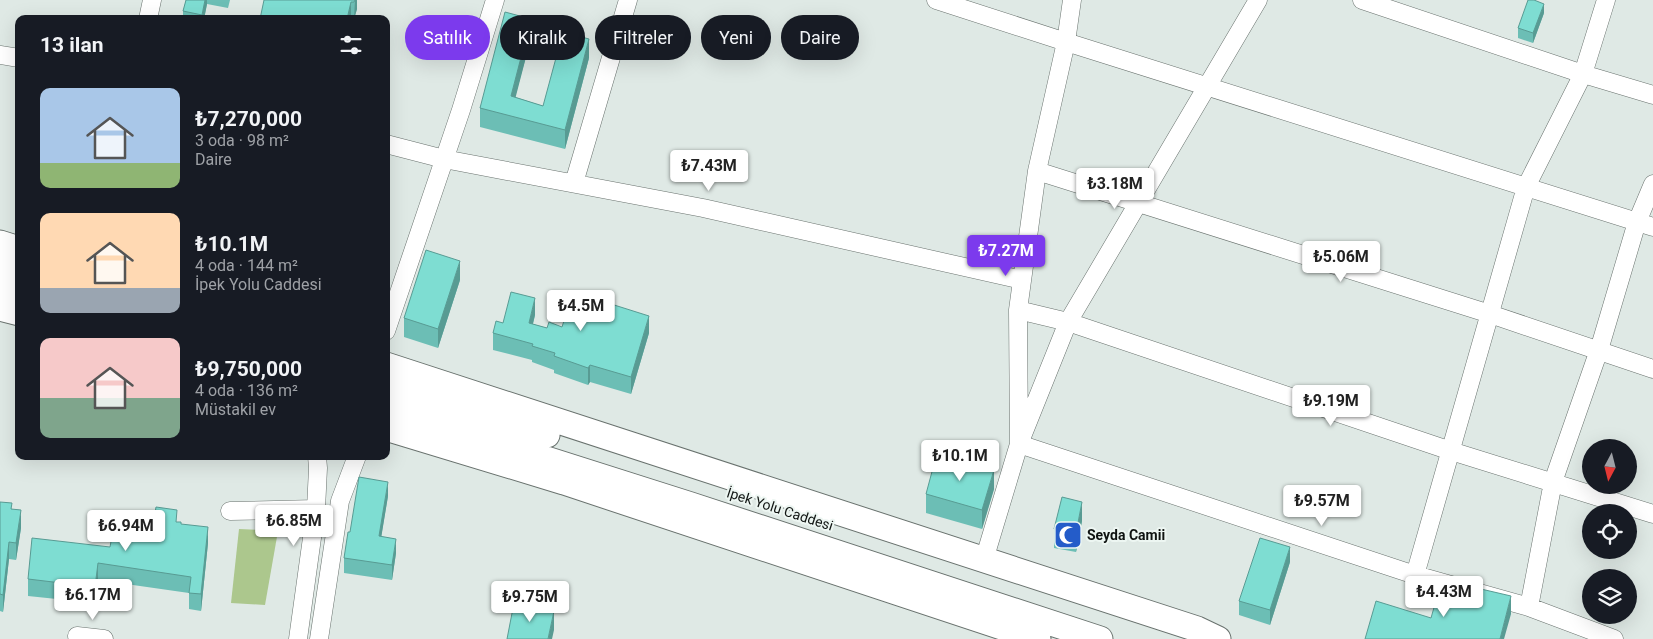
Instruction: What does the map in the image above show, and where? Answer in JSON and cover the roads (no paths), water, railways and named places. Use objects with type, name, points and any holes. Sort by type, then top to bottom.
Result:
[{"type":"highway","points":[[0,242],[15,248]]},
{"type":"highway","points":[[0,263],[15,268]]},
{"type":"highway","points":[[0,287],[15,292]]},
{"type":"highway","points":[[0,308],[15,313]]},
{"type":"highway","points":[[390,366],[1197,629],[1218,639]]},
{"type":"highway","name":"İpek Yolu Caddesi","points":[[390,386],[694,481],[1172,639]]},
{"type":"highway","name":"İpek Yolu Caddesi","points":[[390,409],[701,508],[1100,639]]},
{"type":"highway","points":[[390,429],[564,482],[984,630],[1038,639]]},
{"type":"street","points":[[149,15],[152,0]]},
{"type":"street","points":[[390,319],[495,0]]},
{"type":"street","points":[[574,183],[628,0]]},
{"type":"street","points":[[936,0],[979,7],[1066,42],[1645,225]]},
{"type":"street","points":[[1019,444],[1018,310],[1037,170],[1066,42],[1072,0]]},
{"type":"street","points":[[984,560],[1019,444],[1068,322],[1258,0]]},
{"type":"street","points":[[1362,0],[1583,74],[1653,95]]},
{"type":"street","points":[[1415,575],[1526,187],[1583,74],[1606,0]]},
{"type":"street","points":[[0,55],[15,57]]},
{"type":"street","points":[[390,145],[444,159],[703,208],[1022,280]]},
{"type":"street","points":[[1037,170],[1490,314],[1653,369]]},
{"type":"street","points":[[1529,607],[1553,482],[1645,225],[1653,184]]},
{"type":"street","points":[[1018,310],[1068,322],[1451,451],[1653,514]]},
{"type":"street","points":[[1019,444],[1415,575],[1529,607],[1614,639]]},
{"type":"street","points":[[298,639],[316,509],[317,460]]},
{"type":"street","points":[[319,639],[340,502],[356,460]]},
{"type":"street","points":[[230,511],[316,509]]},
{"type":"street","points":[[77,636],[104,639]]},
{"type":"place","name":"Seyda Camii","points":[[1068,535]]}]
